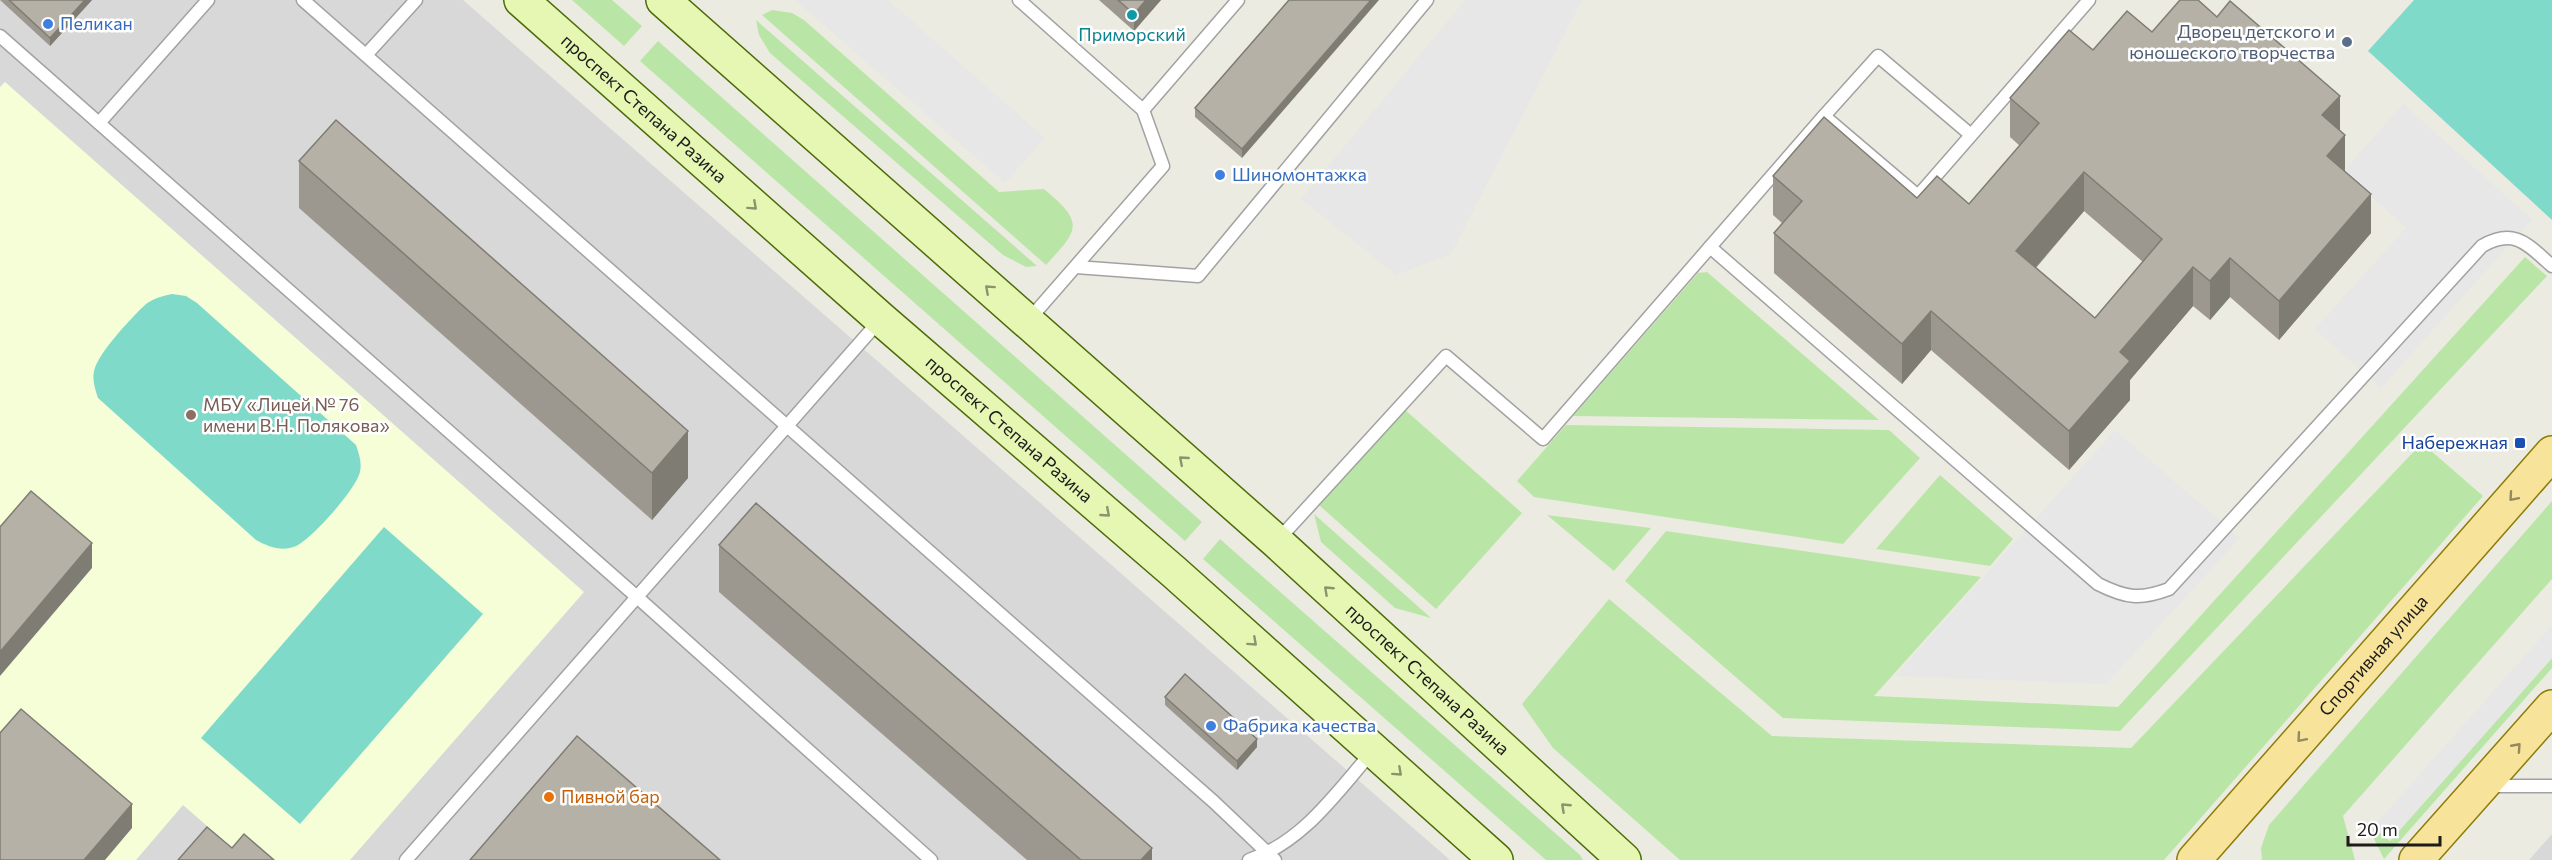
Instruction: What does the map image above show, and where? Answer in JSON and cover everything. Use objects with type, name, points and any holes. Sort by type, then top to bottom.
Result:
[{"type":"main road","name":"проспект Степана Разина","points":[[521,0],[880,319],[1174,572],[1496,860]]},
{"type":"main road","name":"проспект Степана Разина","points":[[663,0],[1276,542],[1608,854]]},
{"type":"main road","name":"Спортивная улица","points":[[2194,860],[2552,453]]},
{"type":"main road","points":[[2416,860],[2552,708]]},
{"type":"lane","points":[[99,123],[208,0]]},
{"type":"lane","points":[[303,0],[1205,794],[1271,857]]},
{"type":"lane","points":[[366,55],[416,0]]},
{"type":"lane","points":[[1019,0],[1143,110],[1163,166],[1027,323]]},
{"type":"lane","points":[[1143,110],[1238,0]]},
{"type":"lane","points":[[1076,267],[1198,276],[1427,0]]},
{"type":"lane","points":[[1824,116],[1918,196],[2090,0]]},
{"type":"lane","points":[[0,36],[637,597],[930,860]]},
{"type":"lane","points":[[1276,542],[1446,356],[1543,439],[1878,56],[1971,135]]},
{"type":"lane","points":[[1710,247],[2098,584],[2119,594],[2146,597],[2169,589],[2482,246],[2494,239],[2508,237],[2524,241],[2552,266]]},
{"type":"lane","points":[[406,860],[880,319]]},
{"type":"lane","points":[[1249,860],[1271,857],[1302,831],[1373,750]]},
{"type":"lane","points":[[2482,786],[2552,786]]},
{"type":"shaded area","points":[[0,0],[463,0],[1450,860],[0,860]]},
{"type":"shaded area","points":[[795,0],[888,0],[1045,138],[1005,183]]},
{"type":"shaded area","points":[[1465,0],[1582,0],[1451,254],[1396,275],[1301,199]]},
{"type":"shaded area","points":[[2414,0],[2552,0],[2552,220],[2368,51]]},
{"type":"shaded area","name":"МБУ «Лицей № 76 имени В.Н. Полякова»","points":[[5,82],[584,592],[350,860],[246,860],[183,805],[136,860],[0,860],[0,87]]},
{"type":"shaded area","points":[[2403,104],[2532,219],[2381,388],[2315,329],[2406,228],[2344,171]]},
{"type":"shaded area","points":[[172,294],[186,296],[197,303],[356,445],[361,465],[357,480],[322,524],[296,546],[286,549],[276,548],[256,540],[98,398],[94,371],[109,345],[146,304]]},
{"type":"shaded area","points":[[2115,430],[2240,538],[2106,684],[1895,676]]},
{"type":"shaded area","points":[[384,527],[483,614],[300,824],[201,738]]},
{"type":"shaded area","points":[[2552,625],[2552,658],[2390,841],[2373,827]]},
{"type":"shaded area","points":[[2552,834],[2552,860],[2529,860]]},
{"type":"green space","points":[[572,0],[612,0],[642,26],[624,46]]},
{"type":"green space","points":[[772,10],[792,13],[804,20],[999,192],[1044,189],[1071,218],[1073,226],[1065,243],[1046,265],[762,15]]},
{"type":"green space","points":[[756,20],[1037,266],[1026,267],[1003,255],[770,53],[759,35]]},
{"type":"green space","points":[[658,41],[1202,522],[1185,541],[640,61]]},
{"type":"green space","points":[[2525,257],[2547,276],[2120,731],[1783,718],[1625,581],[1666,531],[1981,577],[1874,696],[2118,707]]},
{"type":"green space","points":[[1707,272],[1879,420],[1573,416],[1698,273]]},
{"type":"green space","points":[[1404,409],[1522,513],[1436,609],[1319,505]]},
{"type":"green space","points":[[1566,425],[1889,430],[1920,458],[1843,544],[1534,497],[1517,481]]},
{"type":"green space","points":[[2422,443],[2483,496],[2164,860],[1680,860],[1553,748],[1522,704],[1609,599],[1772,736],[2131,748]]},
{"type":"green space","points":[[1940,475],[2013,539],[1990,566],[1876,549]]},
{"type":"green space","points":[[2552,501],[2552,579],[2343,816],[2355,860],[2262,860],[2261,848],[2269,825]]},
{"type":"green space","points":[[1314,514],[1431,618],[1395,608],[1321,542]]},
{"type":"green space","points":[[1547,515],[1651,528],[1614,571]]},
{"type":"green space","points":[[1220,539],[1583,860],[1546,860],[1203,559]]},
{"type":"green space","points":[[2552,658],[2552,668],[2384,859],[2374,839],[2373,827],[2390,841]]},
{"type":"building","name":"Пеликан","points":[[9,0],[85,0],[50,38]]},
{"type":"building","points":[[1118,0],[1146,0],[1134,14]]},
{"type":"building","points":[[1289,0],[1371,0],[1242,149],[1195,108]]},
{"type":"building","points":[[2180,0],[2198,0],[2217,17],[2230,1],[2340,96],[2322,115],[2345,135],[2327,156],[2371,194],[2279,301],[2230,258],[2210,281],[2193,267],[2120,352],[2130,361],[2069,431],[1931,311],[1902,344],[1774,233],[1802,201],[1773,176],[1824,117],[1917,198],[1937,176],[1969,204],[2039,123],[2010,98],[2069,30],[2093,50],[2127,11],[2152,32]],"holes":[[[2084,172],[2162,239],[2095,318],[2016,251]]]},
{"type":"building","points":[[336,120],[688,431],[652,473],[299,161]]},
{"type":"building","points":[[31,491],[92,543],[0,652],[0,527]]},
{"type":"building","points":[[756,503],[1152,848],[1141,860],[1081,860],[719,545]]},
{"type":"building","name":"Фабрика качества","points":[[1185,674],[1257,739],[1237,761],[1165,697]]},
{"type":"building","points":[[21,709],[132,804],[84,860],[0,860],[0,733]]},
{"type":"building","points":[[577,736],[720,860],[470,860]]},
{"type":"building","points":[[207,827],[232,848],[244,834],[274,860],[178,860]]},
{"type":"place","name":"Приморский","points":[[1132,15]]},
{"type":"place","name":"Пеликан","points":[[48,24]]},
{"type":"place","name":"Дворец детского и юношеского творчества","points":[[2347,42]]},
{"type":"place","name":"Шиномонтажка","points":[[1220,175]]},
{"type":"place","name":"МБУ «Лицей № 76 имени В.Н. Полякова»","points":[[191,415]]},
{"type":"place","name":"Набережная","points":[[2520,443]]},
{"type":"place","name":"Фабрика качества","points":[[1211,726]]},
{"type":"place","name":"Пивной бар","points":[[549,797]]}]
